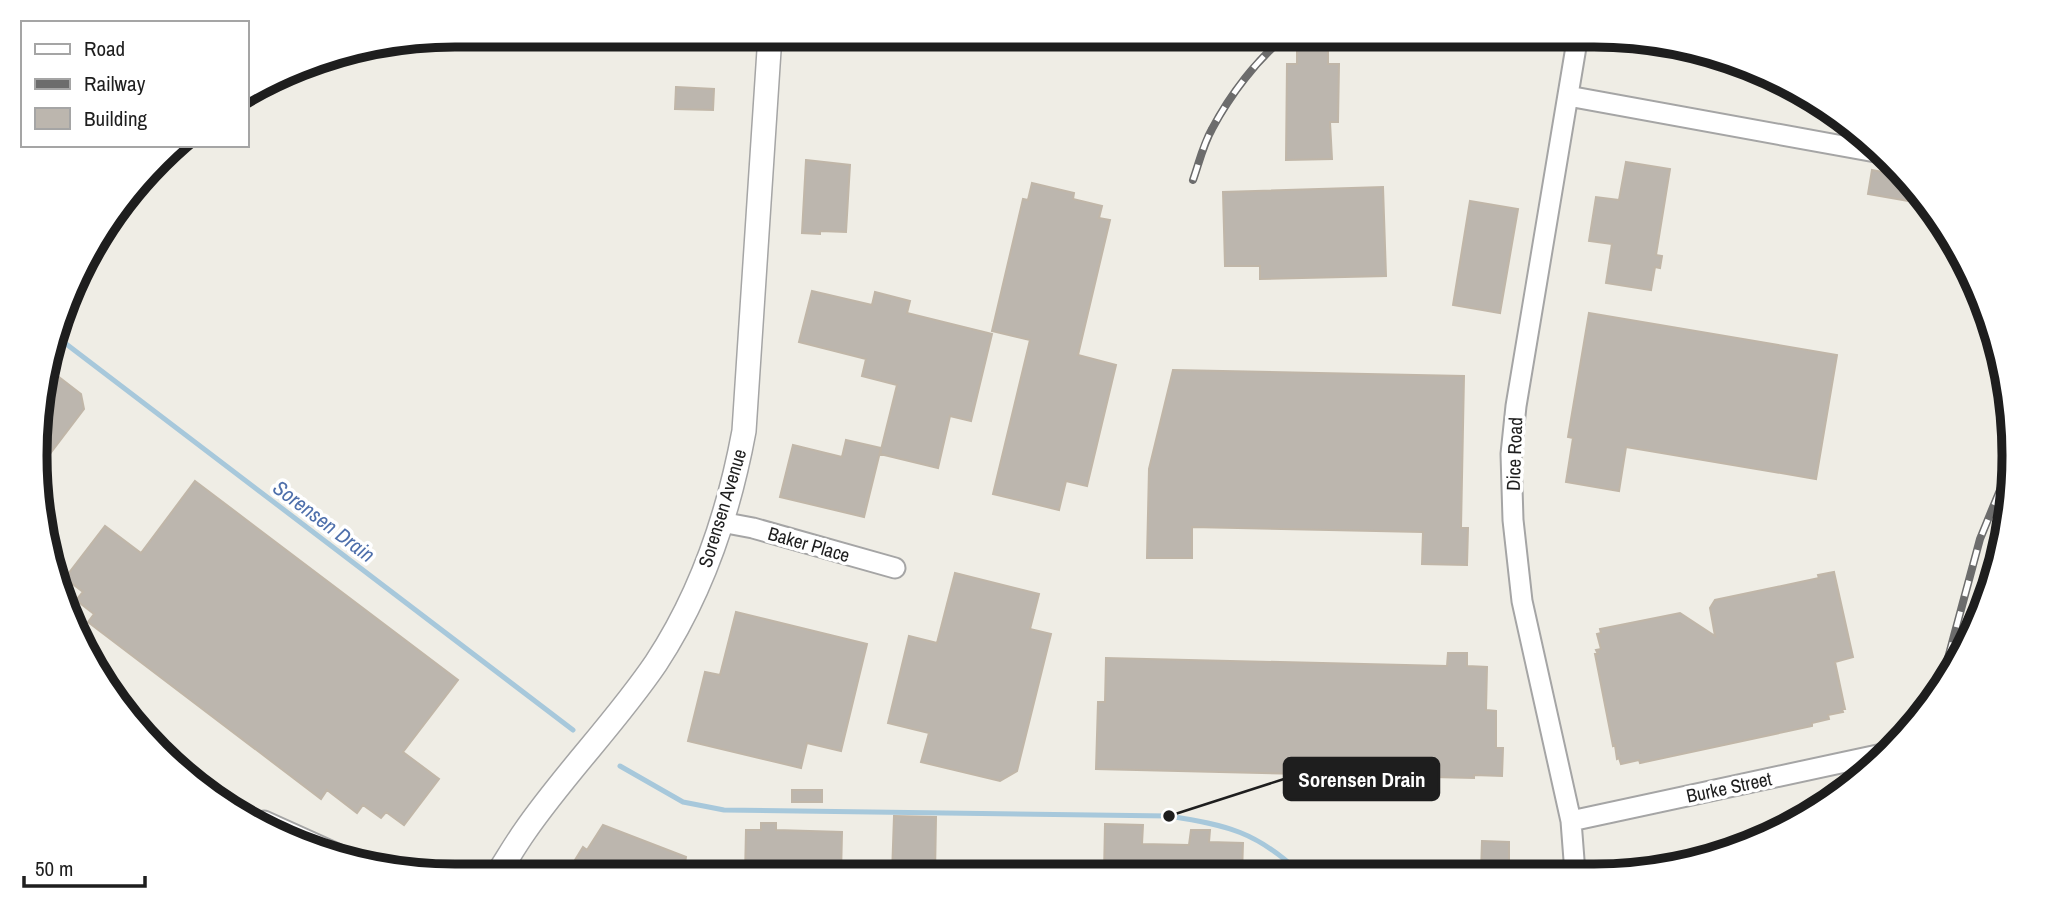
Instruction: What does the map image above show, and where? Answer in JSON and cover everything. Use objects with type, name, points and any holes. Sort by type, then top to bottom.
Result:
[{"type":"street","name":"Sorensen Avenue","points":[[504,864],[526,830],[656,662],[710,559],[737,467],[744,430],[769,47]]},
{"type":"street","name":"Dice Road","points":[[1574,864],[1571,821],[1522,601],[1513,520],[1511,454],[1516,405],[1576,47]]},
{"type":"street","points":[[1568,96],[1864,150]]},
{"type":"street","name":"Baker Place","points":[[721,522],[753,528],[895,568]]},
{"type":"street","name":"Burke Street","points":[[1571,821],[1868,757]]},
{"type":"building","points":[[1297,47],[1328,47],[1328,64],[1339,64],[1338,122],[1330,122],[1332,159],[1286,160],[1287,64],[1297,64]]},
{"type":"building","points":[[676,87],[714,89],[713,110],[675,109]]},
{"type":"building","points":[[806,160],[850,165],[846,232],[802,233]]},
{"type":"building","points":[[1626,162],[1670,169],[1656,255],[1662,256],[1660,268],[1655,267],[1651,290],[1606,283],[1612,244],[1589,241],[1596,197],[1619,200]]},
{"type":"building","points":[[1872,170],[1888,173],[1913,202],[1868,194]]},
{"type":"building","points":[[1032,183],[1074,193],[1073,199],[1102,206],[1099,218],[1110,220],[1078,355],[1116,365],[1087,486],[1066,481],[1059,510],[993,494],[1030,340],[992,331],[1023,199],[1028,200]]},
{"type":"building","points":[[1383,187],[1386,276],[1260,279],[1260,266],[1225,266],[1223,192]]},
{"type":"building","points":[[1470,201],[1518,209],[1500,313],[1453,305]]},
{"type":"building","points":[[812,291],[872,305],[875,292],[910,301],[907,313],[992,334],[971,421],[950,416],[938,468],[880,454],[897,385],[862,376],[866,359],[799,342]]},
{"type":"building","points":[[1589,313],[1837,355],[1816,479],[1626,447],[1619,491],[1566,482],[1573,438],[1568,437]]},
{"type":"building","points":[[1173,370],[1464,376],[1461,528],[1468,528],[1467,565],[1422,564],[1423,532],[1192,527],[1192,558],[1147,558],[1149,469]]},
{"type":"building","points":[[55,374],[81,394],[84,409],[47,458]]},
{"type":"building","points":[[846,440],[881,448],[864,517],[780,497],[793,445],[842,457]]},
{"type":"building","points":[[195,481],[458,680],[403,752],[439,779],[404,825],[386,812],[381,818],[363,805],[357,813],[327,790],[321,799],[88,622],[94,614],[76,600],[83,592],[66,577],[105,526],[141,553]]},
{"type":"building","points":[[1834,572],[1853,657],[1835,662],[1845,709],[1842,709],[1843,712],[1828,715],[1829,719],[1812,723],[1812,726],[1640,763],[1639,760],[1621,764],[1619,758],[1617,759],[1615,745],[1613,746],[1595,654],[1598,654],[1596,650],[1601,649],[1597,634],[1601,633],[1600,629],[1680,613],[1715,636],[1710,608],[1715,600],[1819,578],[1818,575]]},
{"type":"building","points":[[955,573],[1039,594],[1030,629],[1051,634],[1017,771],[1000,781],[921,762],[929,733],[888,723],[909,636],[937,643]]},
{"type":"building","points":[[736,612],[867,644],[841,751],[807,743],[801,768],[688,741],[705,672],[720,675]]},
{"type":"building","points":[[1448,653],[1467,653],[1467,666],[1487,667],[1486,710],[1496,711],[1496,748],[1503,748],[1502,776],[1474,775],[1474,778],[1096,769],[1098,702],[1105,702],[1106,658],[1447,666]]},
{"type":"building","points":[[792,790],[822,790],[822,802],[792,802]]},
{"type":"building","points":[[894,816],[936,817],[935,864],[892,864]]},
{"type":"building","points":[[761,823],[776,823],[776,830],[842,832],[841,864],[745,864],[746,830],[761,830]]},
{"type":"building","points":[[1105,824],[1143,825],[1142,844],[1189,845],[1191,830],[1210,830],[1209,842],[1243,843],[1242,864],[1104,864]]},
{"type":"building","points":[[603,825],[686,857],[685,864],[578,864],[575,860],[583,847],[587,850]]},
{"type":"building","points":[[1482,841],[1509,842],[1509,864],[1481,864]]},
{"type":"waterway","name":"Sorensen Drain","points":[[63,342],[573,730]]},
{"type":"waterway","name":"Sorensen Drain","points":[[620,766],[683,802],[724,810],[1169,816],[1240,832],[1270,848],[1290,864]]},
{"type":"railway","points":[[1193,180],[1209,135],[1227,103],[1255,66],[1274,47]]},
{"type":"railway","points":[[1948,658],[1980,539],[2000,490]]},
{"type":"place","name":"Sorensen Drain","points":[[1169,816]]}]
